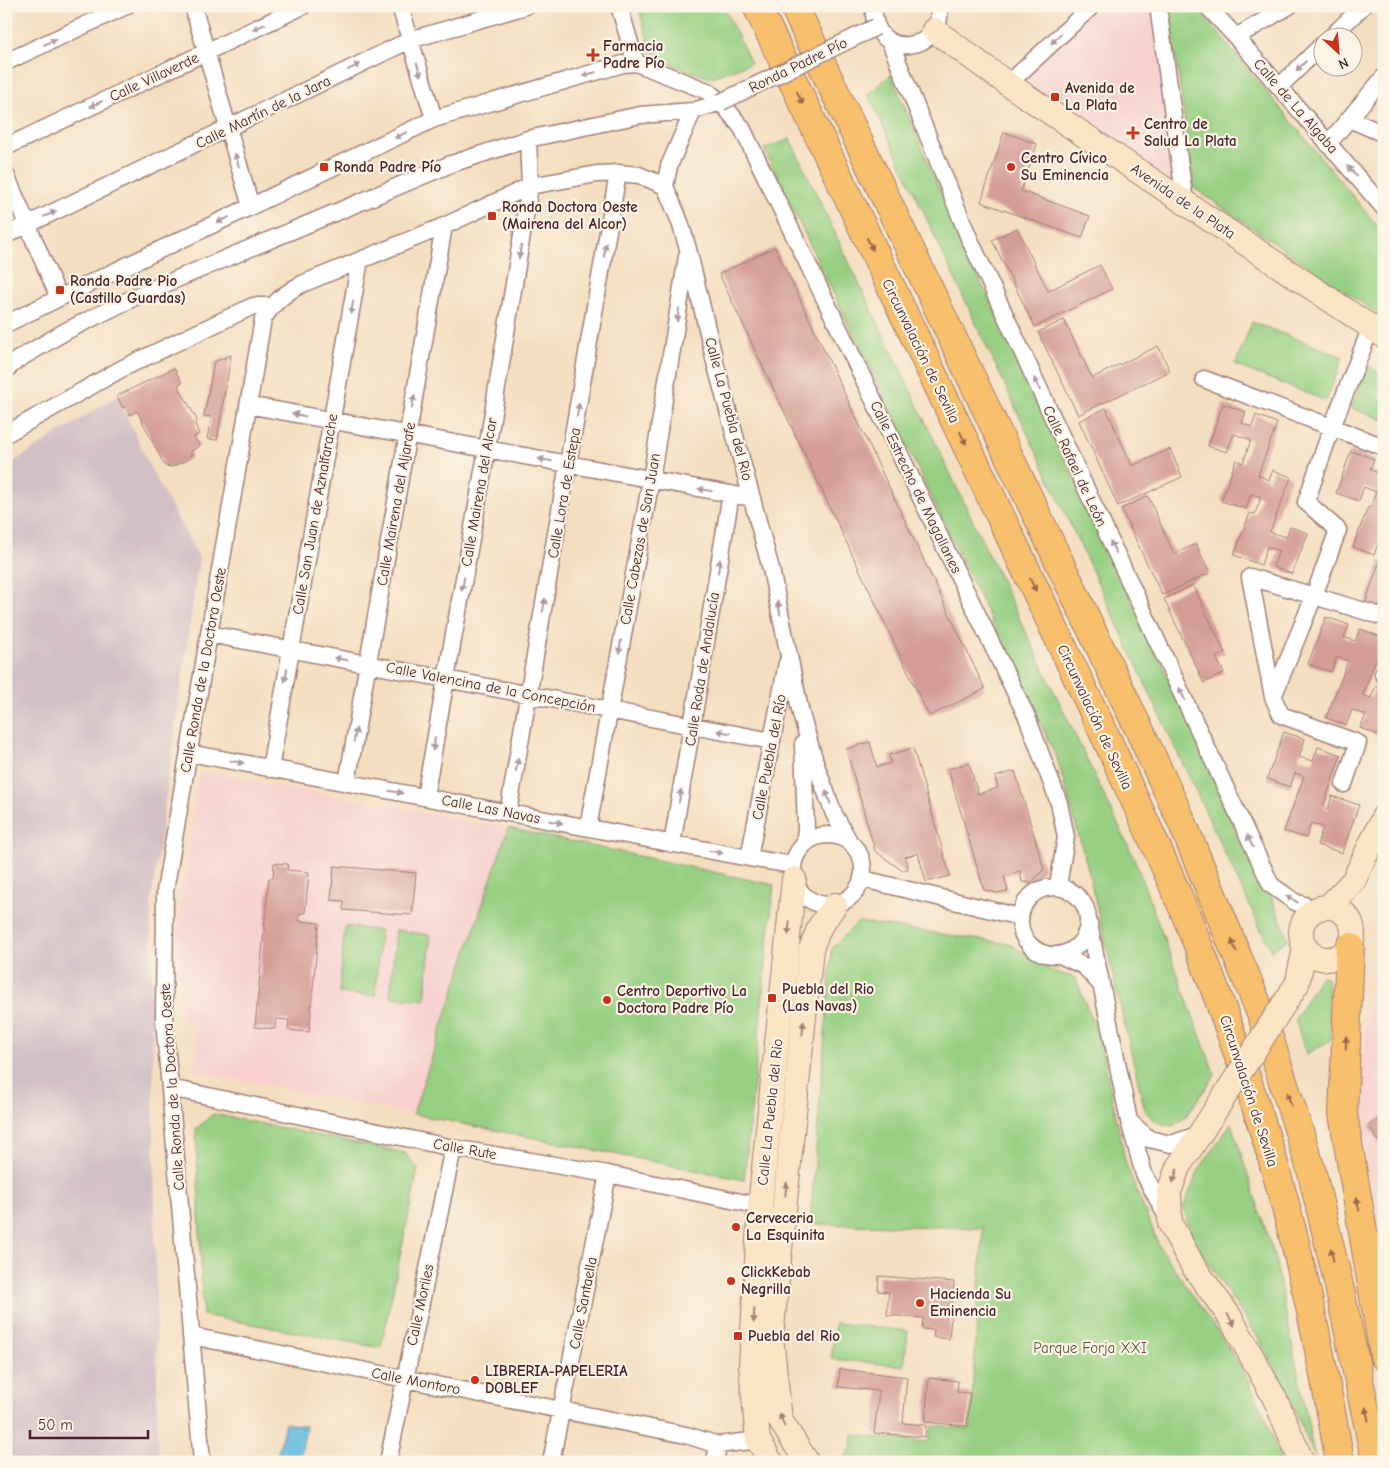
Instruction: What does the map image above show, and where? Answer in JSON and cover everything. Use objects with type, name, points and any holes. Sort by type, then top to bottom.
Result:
[{"type":"highway","name":"Circunvalación de Sevilla","points":[[757,6],[1109,744],[1194,934],[1262,1126],[1293,1234],[1321,1355],[1340,1462]]},
{"type":"highway","points":[[794,6],[1139,729],[1182,822],[1262,1016],[1311,1169],[1338,1281],[1376,1462]]},
{"type":"highway","points":[[1350,934],[1343,1114],[1384,1356]]},
{"type":"street","points":[[6,62],[126,6]]},
{"type":"street","points":[[193,6],[205,53],[251,207]]},
{"type":"street","name":"Calle Villaverde","points":[[6,147],[303,6]]},
{"type":"street","points":[[400,6],[434,119]]},
{"type":"street","name":"Calle Martín de la Jara","points":[[6,235],[410,40],[526,6]]},
{"type":"street","points":[[619,6],[636,63]]},
{"type":"street","points":[[874,6],[873,17],[876,27],[890,42],[905,46],[916,44],[927,38],[934,30],[938,20],[938,6]]},
{"type":"street","points":[[1008,84],[1092,6]]},
{"type":"street","points":[[1158,6],[1185,202]]},
{"type":"street","name":"Calle de La Algaba","points":[[1207,6],[1384,208]]},
{"type":"street","points":[[1236,37],[1289,6]]},
{"type":"street","points":[[1340,28],[1363,6]]},
{"type":"street","name":"Ronda Padre Pío","points":[[6,370],[17,360],[66,332],[141,294],[450,164],[528,138],[640,115],[693,111],[721,102],[876,27]]},
{"type":"street","name":"Avenida de la Plata","points":[[934,30],[1008,84],[1377,332]]},
{"type":"street","name":"Calle Rafael de León","points":[[890,42],[969,238],[1271,885],[1295,902],[1322,908]]},
{"type":"street","points":[[1279,87],[1312,55]]},
{"type":"street","points":[[6,332],[12,322],[59,298],[434,119],[623,64],[636,63],[707,91],[721,102]]},
{"type":"street","points":[[1328,144],[1384,77]]},
{"type":"street","name":"Calle Estrecho de Magallanes","points":[[721,102],[742,128],[1027,717],[1059,803],[1066,837],[1058,886]]},
{"type":"street","points":[[665,186],[669,166],[693,111]]},
{"type":"street","points":[[1349,119],[1384,134]]},
{"type":"street","name":"Calle Mairena del Alcor","points":[[425,797],[487,449],[530,186],[528,138]]},
{"type":"street","name":"Calle Ronda de la Doctora Oeste","points":[[202,1462],[164,1019],[165,891],[263,319],[271,306],[285,293],[302,284],[444,226],[530,186],[597,174],[618,173],[639,175],[665,186]]},
{"type":"street","name":"Calle Lora de Estepa","points":[[508,813],[618,173]]},
{"type":"street","points":[[6,175],[59,298]]},
{"type":"street","name":"Calle La Puebla del Rio","points":[[665,186],[680,222],[688,249],[690,286],[716,366],[772,569],[801,714]]},
{"type":"street","name":"Calle Mairena del Aljarafe","points":[[347,783],[444,226]]},
{"type":"street","name":"Calle San Juan de Aznalfarache","points":[[270,768],[360,260]]},
{"type":"street","name":"Calle Cabezas de San Juan","points":[[588,828],[651,480],[690,286]]},
{"type":"street","points":[[6,434],[122,368],[254,306],[271,306]]},
{"type":"street","points":[[1273,697],[1314,596],[1338,530],[1306,502],[1332,427],[1377,332]]},
{"type":"street","points":[[1204,379],[1384,447]]},
{"type":"street","points":[[248,406],[752,498]]},
{"type":"street","name":"Calle Roda de Andalucía","points":[[672,844],[731,494]]},
{"type":"street","points":[[1344,784],[1358,743],[1281,715],[1273,697],[1250,577],[1384,617]]},
{"type":"street","name":"Calle Valencina de la Concepción","points":[[209,634],[772,741]]},
{"type":"street","name":"Calle Puebla del Río","points":[[750,858],[789,656]]},
{"type":"street","points":[[801,714],[834,814],[849,841]]},
{"type":"street","points":[[801,714],[806,792],[804,844]]},
{"type":"street","name":"Calle Las Navas","points":[[189,752],[750,858],[793,872]]},
{"type":"street","points":[[1354,880],[1322,908],[1309,914],[1303,921],[1301,938],[1314,954],[1338,957],[1350,934],[1354,880],[1384,816]]},
{"type":"street","points":[[826,834],[838,835],[849,841],[857,848],[862,858],[864,868],[863,879],[859,888],[852,896],[835,905],[819,904],[805,897],[798,889],[793,872],[796,854],[804,844],[814,837],[826,834]]},
{"type":"street","name":"Calle La Puebla del Rio","points":[[771,1462],[758,1440],[751,1366],[760,1206],[793,872]]},
{"type":"street","points":[[863,879],[1020,917]]},
{"type":"street","points":[[1103,987],[1084,966],[1060,955],[1045,954],[1031,946],[1024,938],[1020,928],[1020,917],[1023,907],[1037,891],[1047,887],[1058,886],[1068,889],[1081,899],[1088,913],[1089,924],[1103,987],[1129,1121],[1144,1174],[1193,1266],[1230,1316],[1275,1399],[1302,1462]]},
{"type":"street","name":"Calle La Puebla del Rio","points":[[806,1462],[780,1420],[771,1337],[811,949],[820,926],[835,905]]},
{"type":"street","points":[[1322,908],[1338,908],[1346,914],[1350,934]]},
{"type":"street","points":[[1060,955],[1071,951],[1080,944],[1089,924]]},
{"type":"street","points":[[1170,1223],[1169,1192],[1178,1167],[1314,954]]},
{"type":"street","name":"Calle Rute","points":[[170,1088],[452,1148],[608,1174],[760,1206]]},
{"type":"street","points":[[1129,1121],[1149,1139],[1172,1144],[1200,1134]]},
{"type":"street","name":"Calle Moriles","points":[[388,1462],[452,1148]]},
{"type":"street","name":"Calle Santaella","points":[[551,1462],[608,1174]]},
{"type":"street","name":"Calle Montoro","points":[[191,1336],[686,1435],[718,1445],[758,1440]]},
{"type":"street","points":[[715,1462],[718,1445]]},
{"type":"shaded area","name":"Centro de Salud La Plata","points":[[1100,6],[1151,6],[1177,185],[1018,81]]},
{"type":"shaded area","points":[[117,396],[153,473],[199,558],[151,903],[158,1462],[6,1462],[6,509],[10,464]]},
{"type":"shaded area","points":[[200,772],[508,828],[413,1114],[196,1071],[197,1024],[182,1023],[178,967],[180,910]]},
{"type":"shaded area","points":[[1384,920],[1384,1271],[1362,1136],[1361,1077],[1375,948]]},
{"type":"green space","points":[[638,6],[723,6],[751,63],[709,78],[653,58]]},
{"type":"green space","points":[[1169,6],[1196,6],[1384,234],[1384,318],[1194,188]]},
{"type":"green space","points":[[891,75],[960,238],[1269,890],[1288,939],[1271,951],[868,94]]},
{"type":"green space","points":[[790,139],[1134,858],[1215,1075],[1186,1116],[1173,1126],[1158,1123],[1145,1111],[1087,865],[1057,758],[764,149]]},
{"type":"green space","points":[[1252,322],[1343,357],[1326,401],[1235,365]]},
{"type":"green space","points":[[1369,366],[1384,376],[1384,420],[1351,408]]},
{"type":"green space","name":"Centro Deportivo La Doctora Padre Pío","points":[[508,828],[774,885],[744,1180],[413,1114]]},
{"type":"green space","name":"Parque Forja XXI","points":[[858,922],[1010,944],[1051,971],[1075,977],[1100,1040],[1126,1164],[1159,1246],[1242,1368],[1266,1419],[1282,1462],[842,1462],[852,1447],[852,1435],[929,1442],[932,1426],[970,1429],[983,1228],[810,1224],[832,948]]},
{"type":"green space","points":[[345,926],[380,931],[375,996],[339,993]]},
{"type":"green space","points":[[396,930],[431,935],[425,1000],[390,997]]},
{"type":"green space","points":[[1321,976],[1327,977],[1331,1040],[1306,1054],[1295,1019]]},
{"type":"green space","points":[[213,1114],[405,1153],[418,1169],[381,1348],[203,1315],[196,1129]]},
{"type":"green space","points":[[1231,1123],[1275,1259],[1315,1458],[1288,1393],[1257,1336],[1194,1242],[1183,1207],[1200,1168]]},
{"type":"green space","points":[[835,1323],[908,1331],[904,1366],[831,1359]]},
{"type":"water","points":[[285,1423],[306,1426],[300,1462],[276,1462]]},
{"type":"building","name":"Centro Cívico Su Eminencia","points":[[1004,132],[1037,144],[1021,191],[1090,216],[1082,238],[981,202]]},
{"type":"building","points":[[1017,228],[1048,291],[1100,265],[1112,289],[1035,327],[992,240]]},
{"type":"building","points":[[775,247],[985,689],[929,716],[719,274]]},
{"type":"building","points":[[1064,320],[1092,378],[1158,346],[1170,371],[1078,415],[1038,332]]},
{"type":"building","points":[[231,355],[217,440],[207,439],[211,417],[204,416],[214,362]]},
{"type":"building","points":[[174,368],[182,383],[178,385],[197,420],[195,424],[199,434],[194,437],[200,446],[191,451],[191,458],[172,467],[165,466],[137,411],[130,415],[126,408],[122,407],[117,396]]},
{"type":"building","points":[[1223,404],[1246,412],[1242,423],[1252,427],[1256,415],[1277,423],[1258,475],[1269,480],[1273,470],[1291,477],[1270,532],[1286,537],[1290,527],[1308,533],[1292,574],[1273,567],[1279,551],[1267,547],[1261,565],[1234,555],[1250,513],[1255,514],[1261,497],[1251,494],[1246,509],[1221,501],[1236,460],[1243,463],[1251,440],[1234,434],[1227,452],[1208,446]]},
{"type":"building","points":[[1106,408],[1132,466],[1170,449],[1182,477],[1118,506],[1079,421]]},
{"type":"building","points":[[1351,451],[1374,459],[1370,470],[1384,475],[1384,542],[1379,541],[1374,555],[1353,547],[1368,507],[1370,508],[1376,492],[1364,487],[1359,501],[1336,493]]},
{"type":"building","points":[[1148,496],[1174,554],[1196,544],[1210,573],[1162,595],[1121,509]]},
{"type":"building","points":[[1380,560],[1384,561],[1384,610],[1365,603]]},
{"type":"building","points":[[1193,585],[1225,653],[1216,657],[1224,673],[1204,683],[1164,599]]},
{"type":"building","points":[[1326,617],[1349,625],[1344,637],[1355,641],[1360,629],[1384,638],[1363,695],[1371,698],[1376,686],[1384,689],[1384,727],[1380,736],[1360,728],[1366,715],[1352,710],[1346,725],[1326,718],[1348,661],[1337,657],[1331,672],[1308,664]]},
{"type":"building","points":[[1284,732],[1305,739],[1299,757],[1313,761],[1318,747],[1341,755],[1323,807],[1328,809],[1332,796],[1359,805],[1342,853],[1317,845],[1323,827],[1311,823],[1306,838],[1284,831],[1304,776],[1295,773],[1290,787],[1267,779]]},
{"type":"building","points":[[870,742],[877,767],[891,763],[889,755],[913,748],[950,876],[926,882],[918,853],[905,857],[908,869],[903,871],[875,851],[846,749]]},
{"type":"building","points":[[969,763],[978,794],[998,788],[995,777],[1015,771],[1044,869],[1031,883],[1022,882],[1020,871],[1004,876],[1008,891],[997,893],[984,890],[948,769]]},
{"type":"building","points":[[274,863],[288,864],[287,870],[309,872],[305,913],[300,913],[299,921],[319,923],[309,1032],[288,1030],[289,1020],[276,1019],[275,1029],[255,1027],[269,878],[273,878]]},
{"type":"building","points":[[334,866],[416,873],[412,915],[343,910],[344,901],[331,900]]},
{"type":"building","points":[[1384,1116],[1384,1139],[1379,1142],[1369,1125]]},
{"type":"building","name":"Hacienda Su Eminencia","points":[[879,1276],[954,1282],[949,1339],[933,1337],[934,1330],[922,1329],[923,1318],[887,1315],[889,1292],[878,1291]]},
{"type":"building","points":[[840,1369],[907,1377],[903,1423],[926,1425],[925,1437],[874,1433],[879,1391],[838,1387]]},
{"type":"building","points":[[929,1378],[958,1381],[957,1392],[970,1393],[967,1426],[925,1422]]},
{"type":"place","name":"Farmacia Padre Pío","points":[[593,55]]},
{"type":"place","name":"Avenida de La Plata","points":[[1055,97]]},
{"type":"place","name":"Centro de Salud La Plata","points":[[1133,133]]},
{"type":"place","name":"Ronda Padre Pío","points":[[324,167]]},
{"type":"place","name":"Centro Cívico Su Eminencia","points":[[1011,167]]},
{"type":"place","name":"Ronda Doctora Oeste (Mairena del Alcor)","points":[[492,216]]},
{"type":"place","name":"Ronda Padre Pio (Castillo Guardas)","points":[[60,290]]},
{"type":"place","name":"Puebla del Rio (Las Navas)","points":[[772,998]]},
{"type":"place","name":"Centro Deportivo La Doctora Padre Pío","points":[[607,1000]]},
{"type":"place","name":"Cerveceria La Esquinita","points":[[736,1227]]},
{"type":"place","name":"ClickKebab Negrilla","points":[[731,1281]]},
{"type":"place","name":"Hacienda Su Eminencia","points":[[920,1303]]},
{"type":"place","name":"Puebla del Rio","points":[[738,1336]]},
{"type":"place","name":"LIBRERIA-PAPELERIA DOBLEF","points":[[475,1380]]}]
